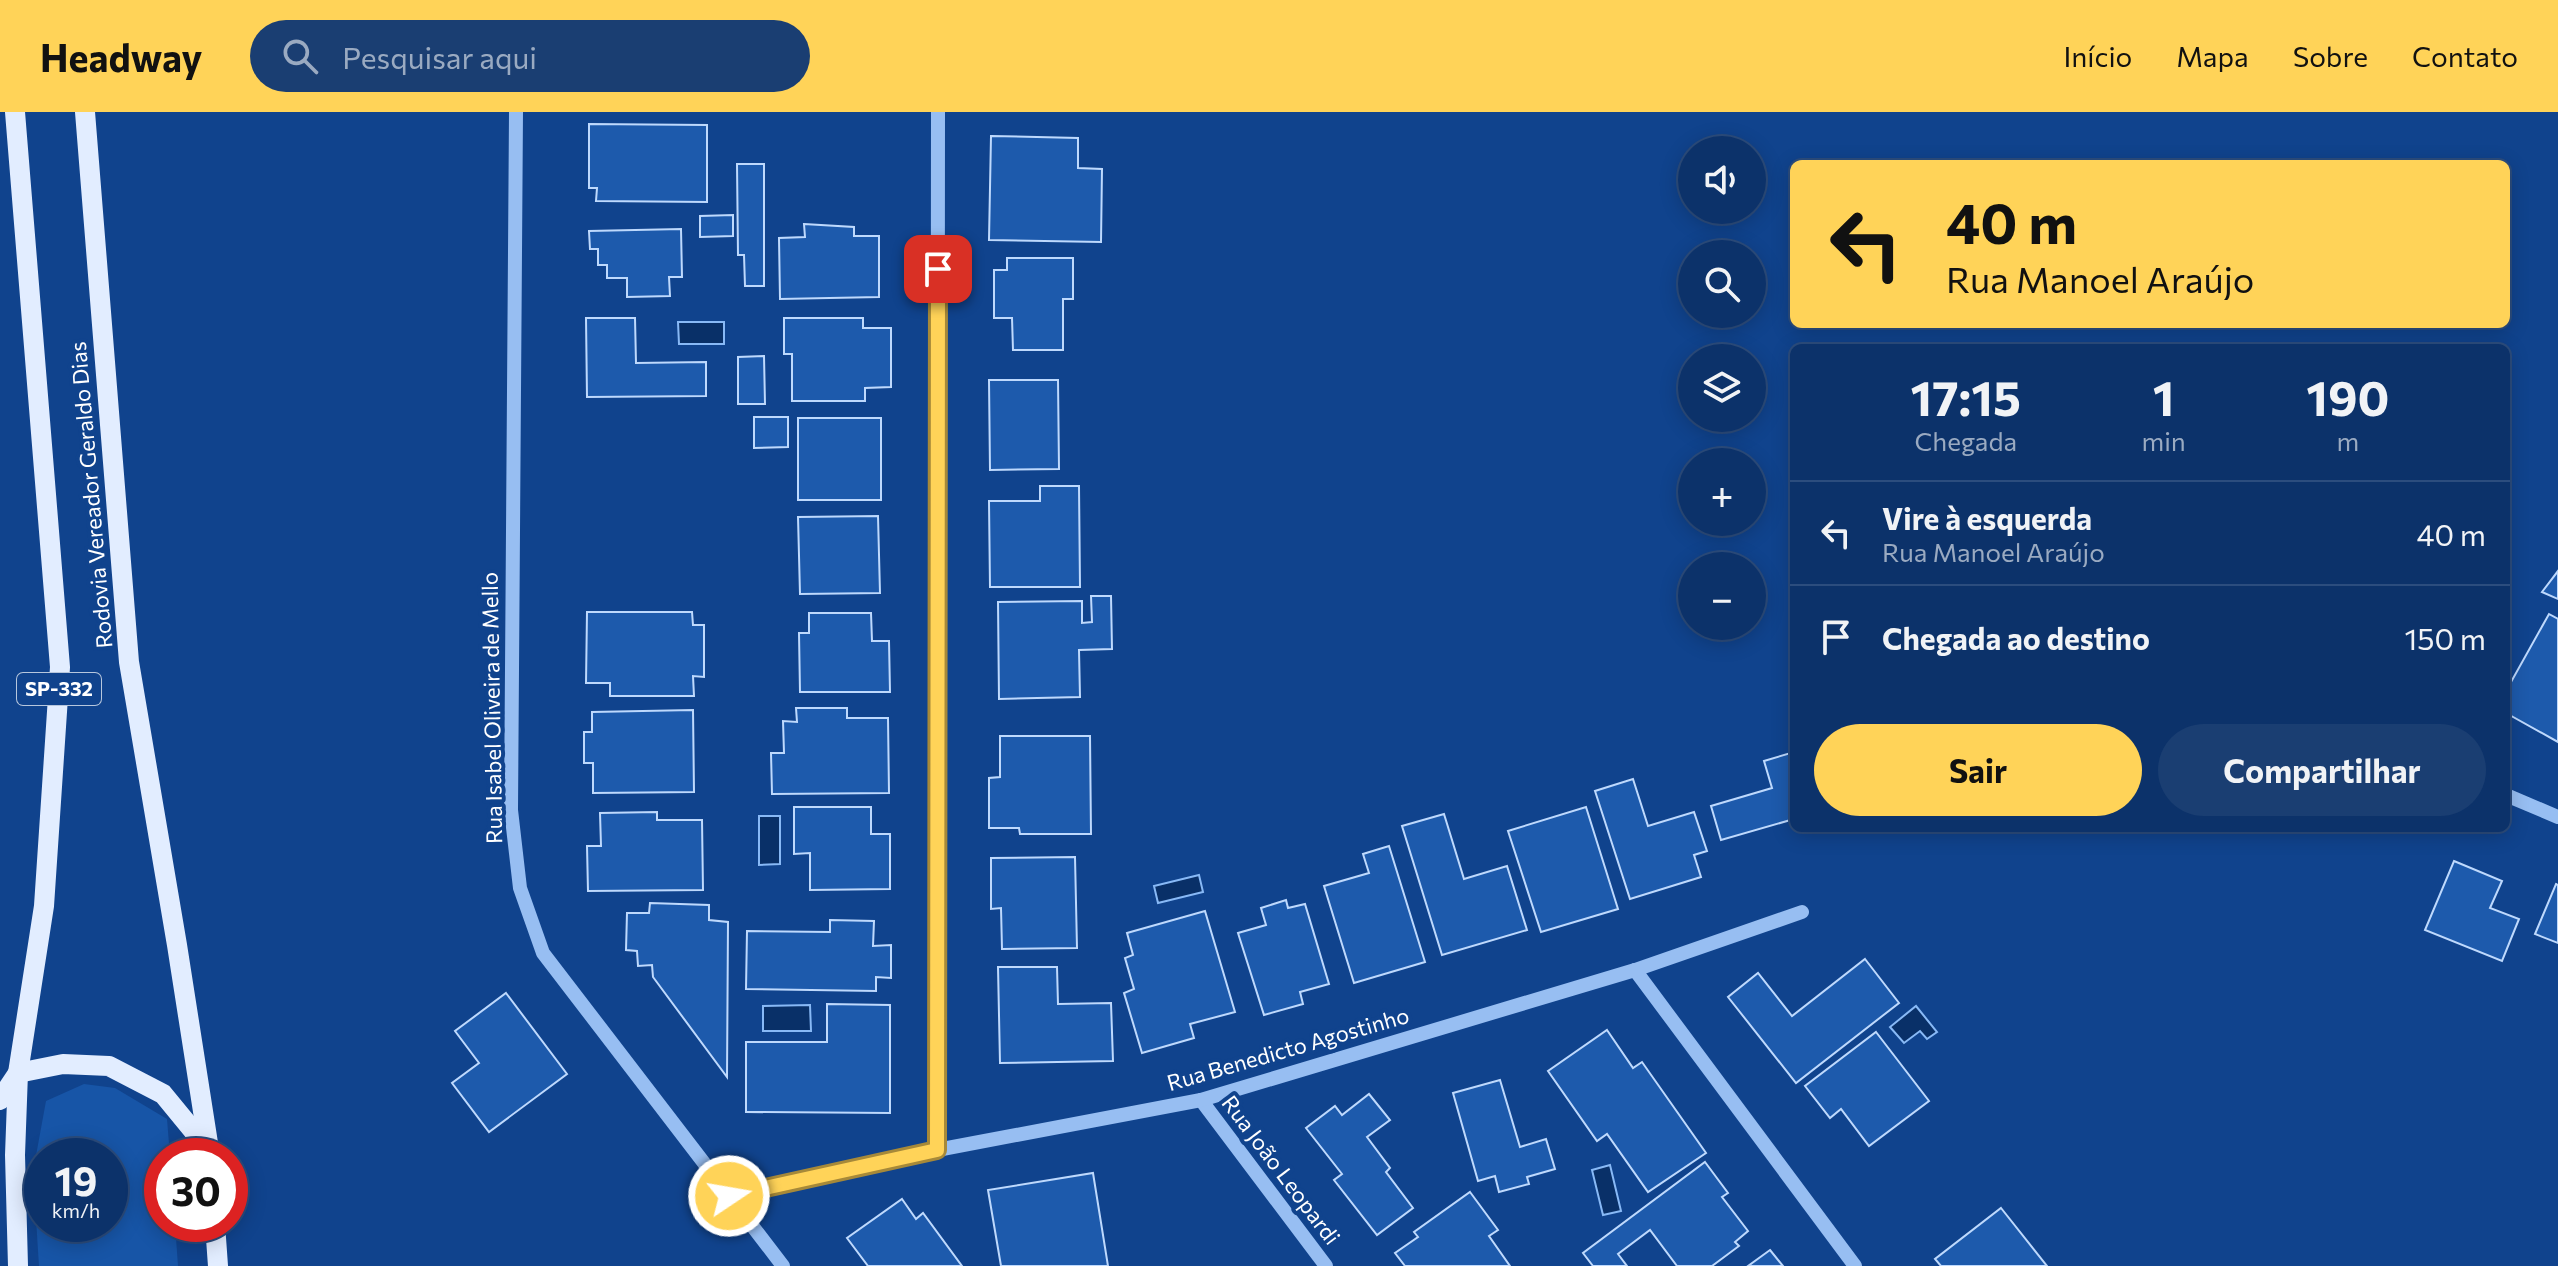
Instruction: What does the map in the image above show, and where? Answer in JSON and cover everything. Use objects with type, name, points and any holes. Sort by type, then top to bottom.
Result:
[{"type":"main road","name":"Rodovia Vereador Geraldo Dias","points":[[15,112],[60,667],[44,906],[18,1073],[15,1155],[18,1266]]},
{"type":"main road","name":"Rodovia Vereador Geraldo Dias","points":[[85,112],[129,662],[207,1138]]},
{"type":"main road","points":[[0,1100],[18,1073],[63,1064],[109,1066],[163,1094],[197,1138]]},
{"type":"main road","points":[[216,1242],[218,1266]]},
{"type":"street","name":"Rua Isabel Oliveira de Mello","points":[[516,112],[511,810],[520,888],[543,953],[783,1266]]},
{"type":"street","points":[[937,1150],[938,112]]},
{"type":"street","points":[[2510,797],[2558,817]]},
{"type":"street","name":"Rua Benedicto Agostinho","points":[[729,1196],[937,1150],[1201,1100],[1635,970],[1802,912]]},
{"type":"street","points":[[1635,970],[1855,1266]]},
{"type":"street","name":"Rua João Leopardi","points":[[1201,1100],[1326,1266]]},
{"type":"shaded area","points":[[678,322],[724,322],[724,344],[679,344]]},
{"type":"shaded area","points":[[759,816],[780,816],[780,864],[759,865]]},
{"type":"shaded area","points":[[1199,875],[1203,892],[1158,903],[1154,886]]},
{"type":"shaded area","points":[[810,1005],[811,1031],[763,1031],[763,1006]]},
{"type":"shaded area","points":[[1916,1006],[1937,1032],[1927,1039],[1920,1031],[1904,1043],[1890,1027]]},
{"type":"shaded area","points":[[84,1084],[115,1088],[167,1119],[169,1138],[144,1138],[144,1242],[176,1242],[178,1266],[39,1266],[37,1242],[128,1242],[128,1138],[39,1138],[46,1101]]},
{"type":"shaded area","points":[[1610,1165],[1621,1211],[1603,1215],[1592,1170]]},
{"type":"building","points":[[589,124],[707,125],[707,202],[596,201],[597,188],[589,188]]},
{"type":"building","points":[[991,136],[1078,138],[1078,168],[1102,169],[1101,242],[989,240]]},
{"type":"building","points":[[737,164],[764,164],[764,286],[745,286],[744,255],[738,255]]},
{"type":"building","points":[[733,215],[733,236],[700,237],[700,216]]},
{"type":"building","points":[[804,224],[854,227],[854,236],[879,236],[879,297],[780,299],[779,238],[805,237]]},
{"type":"building","points":[[681,229],[682,277],[669,277],[670,296],[627,297],[627,278],[607,278],[607,265],[598,265],[598,249],[590,249],[589,231]]},
{"type":"building","points":[[1007,258],[1073,258],[1073,299],[1063,299],[1063,350],[1013,350],[1012,318],[994,318],[994,270],[1007,270]]},
{"type":"building","points":[[586,318],[635,318],[636,363],[706,362],[706,396],[587,397]]},
{"type":"building","points":[[784,318],[863,318],[863,328],[891,328],[891,387],[865,388],[865,401],[792,401],[792,354],[784,354]]},
{"type":"building","points":[[764,356],[765,404],[738,404],[738,357]]},
{"type":"building","points":[[989,380],[1058,380],[1059,469],[990,470]]},
{"type":"building","points":[[754,417],[788,417],[788,447],[754,448]]},
{"type":"building","points":[[798,418],[881,418],[881,500],[798,500]]},
{"type":"building","points":[[1040,486],[1079,486],[1080,587],[990,587],[989,501],[1040,501]]},
{"type":"building","points":[[878,516],[880,593],[800,594],[798,517]]},
{"type":"building","points":[[2558,571],[2558,599],[2542,592]]},
{"type":"building","points":[[1091,596],[1111,596],[1112,649],[1079,650],[1080,697],[999,699],[998,602],[1082,601],[1082,623],[1092,622]]},
{"type":"building","points":[[587,612],[692,612],[693,625],[704,625],[704,677],[693,676],[694,696],[610,696],[610,683],[586,683]]},
{"type":"building","points":[[809,613],[871,613],[872,641],[889,641],[890,692],[800,692],[799,633],[809,633]]},
{"type":"building","points":[[2549,614],[2558,619],[2558,742],[2510,715],[2510,684]]},
{"type":"building","points":[[796,708],[847,708],[847,718],[888,718],[889,793],[772,794],[771,753],[784,753],[783,721],[797,722]]},
{"type":"building","points":[[693,710],[694,792],[593,793],[593,763],[584,763],[584,732],[592,732],[592,712]]},
{"type":"building","points":[[1000,736],[1090,736],[1091,834],[1020,834],[1019,828],[989,828],[989,778],[1000,777]]},
{"type":"building","points":[[1790,753],[1790,820],[1721,840],[1711,806],[1772,788],[1764,761]]},
{"type":"building","points":[[1633,779],[1648,826],[1694,812],[1707,851],[1694,855],[1701,877],[1630,899],[1595,791]]},
{"type":"building","points":[[794,807],[871,807],[871,834],[890,834],[890,889],[810,890],[810,853],[794,854]]},
{"type":"building","points":[[1586,807],[1618,909],[1541,932],[1508,831]]},
{"type":"building","points":[[657,812],[657,820],[702,820],[703,890],[588,891],[587,846],[601,846],[600,813]]},
{"type":"building","points":[[1444,814],[1464,879],[1507,866],[1527,930],[1442,955],[1402,826]]},
{"type":"building","points":[[1389,846],[1425,962],[1354,983],[1324,886],[1369,873],[1363,854]]},
{"type":"building","points":[[1075,857],[1077,948],[1002,949],[1001,908],[991,909],[991,858]]},
{"type":"building","points":[[2454,861],[2502,881],[2490,908],[2519,919],[2502,961],[2425,930]]},
{"type":"building","points":[[2558,885],[2558,943],[2535,934]]},
{"type":"building","points":[[1286,900],[1288,908],[1305,904],[1329,984],[1300,992],[1303,1004],[1264,1015],[1238,933],[1266,925],[1261,908]]},
{"type":"building","points":[[650,903],[709,905],[709,920],[728,922],[727,1077],[653,977],[652,965],[638,966],[637,951],[626,950],[627,913],[649,913]]},
{"type":"building","points":[[1205,911],[1235,1012],[1190,1024],[1194,1038],[1142,1053],[1124,993],[1134,989],[1125,958],[1133,955],[1127,933]]},
{"type":"building","points":[[830,920],[874,921],[873,946],[891,945],[891,978],[876,977],[876,991],[746,989],[747,931],[830,932]]},
{"type":"building","points":[[1865,959],[1899,1003],[1796,1083],[1728,997],[1758,973],[1792,1016]]},
{"type":"building","points":[[998,967],[1057,967],[1058,1004],[1111,1003],[1113,1061],[1000,1063]]},
{"type":"building","points":[[506,993],[567,1074],[489,1132],[452,1083],[479,1063],[455,1031]]},
{"type":"building","points":[[827,1004],[890,1005],[890,1113],[746,1112],[746,1042],[827,1042]]},
{"type":"building","points":[[1607,1030],[1633,1068],[1642,1062],[1706,1153],[1648,1192],[1607,1134],[1597,1141],[1548,1071]]},
{"type":"building","points":[[1876,1032],[1929,1101],[1869,1146],[1841,1109],[1830,1118],[1805,1086]]},
{"type":"building","points":[[1500,1080],[1520,1147],[1546,1139],[1555,1169],[1527,1177],[1529,1184],[1499,1192],[1495,1176],[1478,1181],[1453,1093]]},
{"type":"building","points":[[1369,1094],[1390,1120],[1367,1137],[1390,1168],[1386,1172],[1413,1208],[1377,1235],[1334,1180],[1342,1174],[1306,1128],[1335,1106],[1342,1115]]},
{"type":"building","points":[[1705,1162],[1728,1193],[1722,1197],[1748,1231],[1735,1242],[1739,1246],[1712,1266],[1677,1266],[1650,1230],[1618,1254],[1627,1266],[1593,1266],[1583,1253]]},
{"type":"building","points":[[1093,1173],[1108,1266],[1001,1266],[988,1190]]},
{"type":"building","points":[[1470,1192],[1498,1230],[1489,1236],[1510,1266],[1405,1266],[1395,1253],[1418,1237],[1414,1232]]},
{"type":"building","points":[[902,1199],[916,1219],[923,1213],[962,1266],[868,1266],[847,1238]]},
{"type":"building","points":[[2001,1208],[2047,1266],[1941,1266],[1935,1259]]},
{"type":"building","points":[[1770,1250],[1783,1266],[1748,1266]]},
{"type":"route","points":[[729,1196],[937,1150],[938,269]]}]
